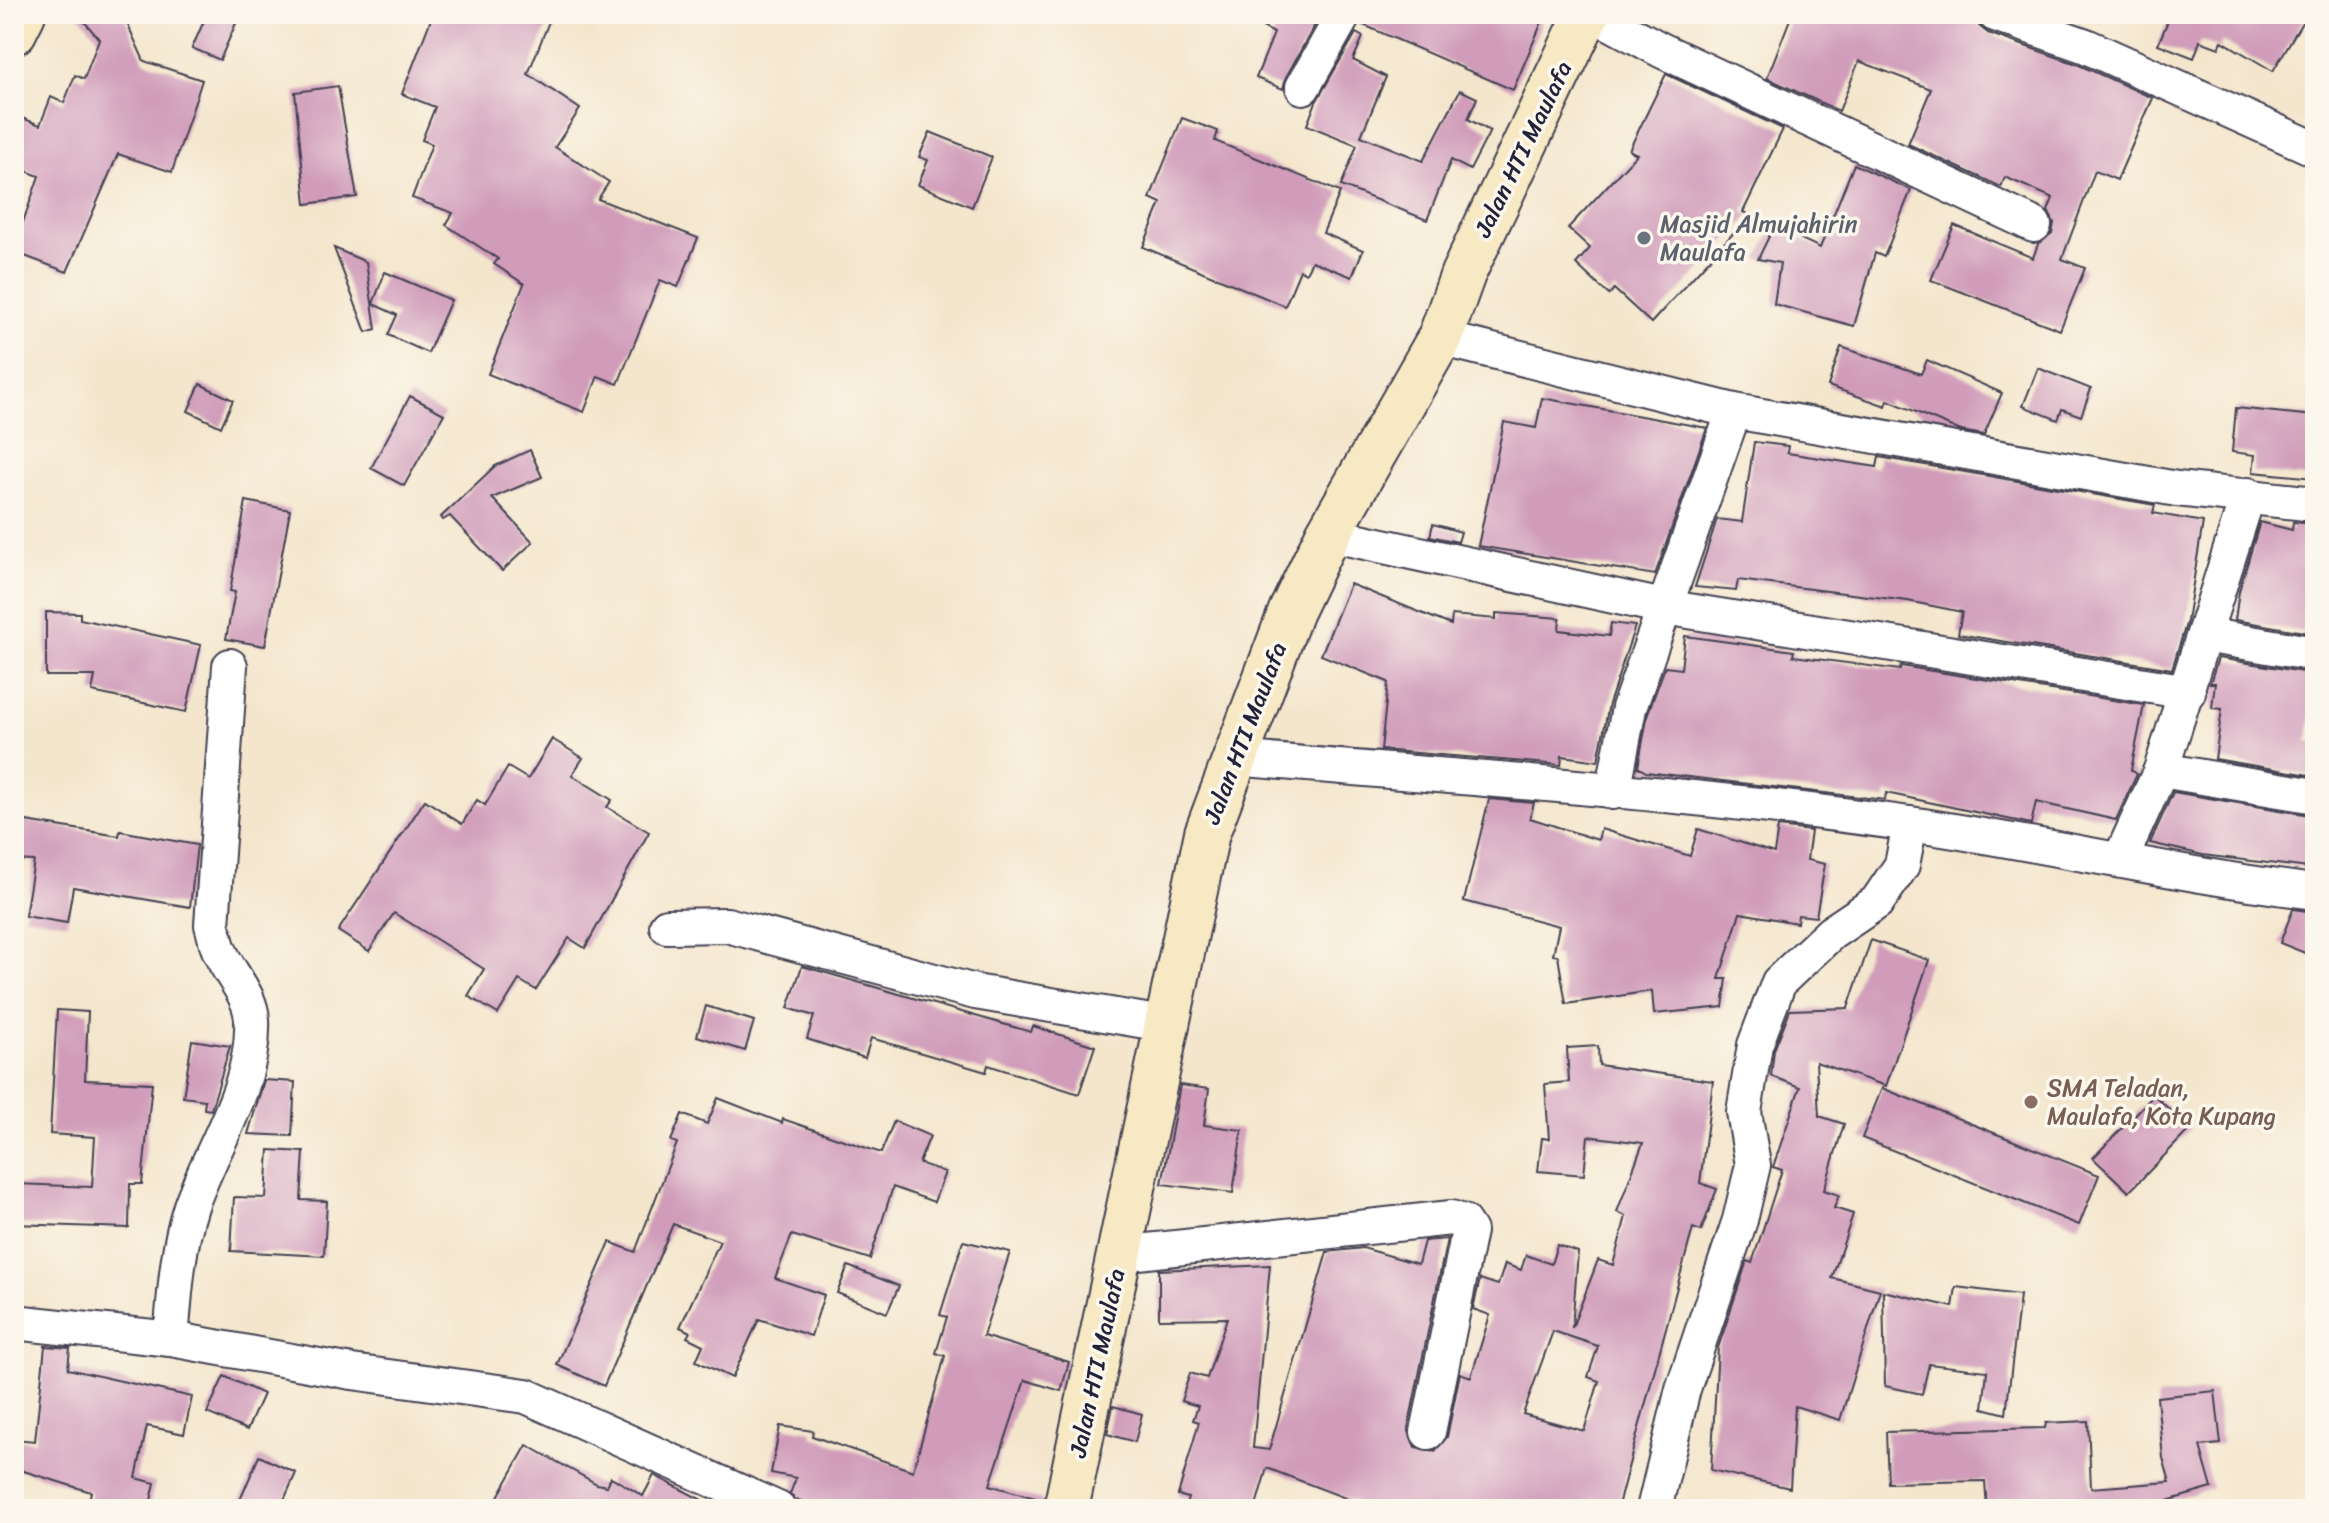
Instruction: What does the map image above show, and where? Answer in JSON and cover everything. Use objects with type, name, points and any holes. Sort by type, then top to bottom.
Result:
[{"type":"street","points":[[14,32],[23,14]]},
{"type":"street","points":[[1303,87],[1344,14]]},
{"type":"street","name":"Jalan HTI Maulafa","points":[[1066,1509],[1207,833],[1291,611],[1328,534],[1440,338],[1463,274],[1587,14]]},
{"type":"street","points":[[1594,14],[1675,57],[2034,225]]},
{"type":"street","points":[[1995,14],[2086,46],[2315,149]]},
{"type":"street","points":[[1440,338],[1734,411],[2177,489],[2315,504]]},
{"type":"street","points":[[1613,792],[1629,708],[1734,411]]},
{"type":"street","points":[[2120,860],[2161,770],[2248,495]]},
{"type":"street","points":[[1328,534],[1664,607],[2188,692]]},
{"type":"street","points":[[2204,635],[2315,654]]},
{"type":"street","points":[[171,1339],[176,1268],[191,1206],[234,1108],[251,1043],[252,1018],[244,993],[219,951],[212,925],[230,666]]},
{"type":"street","points":[[1236,758],[1613,792],[1910,824],[2237,882],[2315,892]]},
{"type":"street","points":[[2161,770],[2315,796]]},
{"type":"street","points":[[1654,1509],[1683,1389],[1740,1220],[1753,1165],[1744,1112],[1755,1045],[1779,982],[1831,933],[1877,902],[1902,865],[1910,824]]},
{"type":"street","points":[[667,926],[727,925],[975,992],[1169,1025]]},
{"type":"street","points":[[1120,1254],[1451,1218],[1463,1222],[1469,1231],[1428,1432]]},
{"type":"street","points":[[14,1322],[171,1339],[352,1372],[526,1396],[778,1509]]},
{"type":"building","points":[[78,14],[123,14],[144,61],[202,80],[172,172],[118,154],[67,272],[14,252],[14,219],[23,222],[39,176],[14,166],[14,115],[40,125],[51,97],[64,103],[75,75],[84,79],[99,39]]},
{"type":"building","points":[[207,14],[240,14],[220,60],[192,48]]},
{"type":"building","points":[[433,14],[552,14],[528,74],[580,109],[555,147],[609,182],[598,199],[698,238],[678,287],[660,280],[618,384],[598,376],[584,412],[488,374],[524,284],[494,264],[498,259],[446,225],[453,213],[412,198],[432,144],[422,140],[435,107],[402,94]]},
{"type":"building","points":[[1238,14],[1321,14],[1286,77],[1283,89],[1256,78],[1274,33]]},
{"type":"building","points":[[1364,14],[1524,14],[1542,22],[1513,90],[1361,24]]},
{"type":"building","points":[[1792,14],[1976,14],[1979,26],[1988,33],[2079,65],[2153,98],[2117,180],[2095,171],[2062,259],[2085,268],[2060,330],[1931,280],[1954,225],[2033,258],[2038,244],[2052,233],[2054,223],[2048,211],[2053,198],[2005,177],[2001,187],[1908,144],[1931,89],[1859,61],[1839,111],[1767,78]]},
{"type":"building","points":[[2171,14],[2307,14],[2273,71],[2222,41],[2219,48],[2200,41],[2194,58],[2158,44]]},
{"type":"building","points":[[1356,33],[1363,37],[1353,60],[1386,77],[1361,136],[1423,161],[1460,90],[1477,98],[1468,119],[1490,131],[1470,170],[1451,160],[1427,220],[1341,186],[1357,145],[1307,125],[1316,102]]},
{"type":"building","points":[[1666,74],[1783,129],[1743,212],[1750,215],[1651,323],[1614,289],[1609,295],[1576,264],[1590,248],[1568,228],[1637,154],[1629,150]]},
{"type":"building","points":[[338,86],[357,197],[306,204],[295,92]]},
{"type":"building","points":[[1182,118],[1218,131],[1215,141],[1340,192],[1323,233],[1363,250],[1352,277],[1312,261],[1306,273],[1300,270],[1285,306],[1143,247],[1161,203],[1150,198]]},
{"type":"building","points":[[930,132],[992,157],[972,207],[918,185],[928,160],[919,157]]},
{"type":"building","points":[[1854,164],[1911,190],[1884,257],[1875,253],[1854,326],[1774,304],[1780,263],[1758,259],[1774,226],[1820,248]]},
{"type":"building","points":[[334,248],[366,262],[376,329],[366,332]]},
{"type":"building","points":[[385,272],[451,300],[428,353],[388,335],[397,315],[373,304]]},
{"type":"building","points":[[1841,347],[1921,374],[1927,360],[2002,393],[1984,435],[1961,431],[1888,400],[1886,406],[1828,386]]},
{"type":"building","points":[[2038,368],[2091,389],[2081,416],[2062,409],[2058,420],[2023,406]]},
{"type":"building","points":[[200,384],[233,400],[221,427],[188,411]]},
{"type":"building","points":[[410,396],[444,414],[404,486],[371,468]]},
{"type":"building","points":[[1542,398],[1707,428],[1655,575],[1478,546],[1504,422],[1536,428]]},
{"type":"building","points":[[2236,408],[2315,416],[2315,478],[2253,472],[2255,455],[2232,452]]},
{"type":"building","points":[[1754,442],[1788,446],[1787,453],[1877,467],[1879,457],[2155,505],[2153,513],[2203,522],[2187,621],[2172,669],[1958,634],[1962,612],[1908,601],[1738,580],[1736,591],[1695,587],[1717,519],[1742,522]]},
{"type":"building","points":[[530,450],[542,477],[492,498],[533,542],[502,571],[450,516],[443,520],[441,517],[495,466]]},
{"type":"building","points":[[246,501],[290,510],[265,646],[226,639],[235,592],[230,591]]},
{"type":"building","points":[[2260,522],[2292,530],[2293,522],[2315,524],[2315,634],[2235,620],[2239,591]]},
{"type":"building","points":[[1433,524],[1461,532],[1458,542],[1430,536]]},
{"type":"building","points":[[1350,584],[1451,625],[1452,615],[1496,619],[1496,613],[1560,618],[1559,630],[1609,636],[1611,623],[1635,626],[1609,704],[1598,761],[1562,756],[1561,765],[1381,750],[1388,682],[1321,655]]},
{"type":"building","points":[[46,612],[80,613],[80,619],[201,645],[186,712],[92,692],[95,676],[46,676]]},
{"type":"building","points":[[1685,636],[1794,651],[1793,656],[1900,670],[1901,666],[2144,705],[2131,770],[2137,774],[2116,820],[2036,802],[2031,824],[1886,793],[1885,800],[1646,772],[1638,767],[1648,713],[1665,667],[1681,669]]},
{"type":"building","points":[[2218,658],[2315,674],[2308,741],[2315,742],[2315,776],[2215,759],[2222,709],[2212,708],[2215,683],[2210,683]]},
{"type":"building","points":[[552,739],[583,758],[572,775],[612,800],[607,807],[649,832],[585,948],[569,938],[536,990],[519,980],[498,1014],[468,996],[484,969],[394,913],[369,951],[338,931],[425,800],[462,824],[477,800],[485,805],[508,767],[528,779]]},
{"type":"building","points":[[2173,792],[2315,816],[2315,872],[2308,871],[2309,868],[2203,855],[2150,843]]},
{"type":"building","points":[[1489,799],[1534,803],[1530,818],[1598,840],[1601,829],[1690,856],[1698,829],[1774,853],[1778,827],[1811,831],[1807,860],[1825,864],[1816,917],[1798,915],[1797,923],[1740,913],[1719,979],[1727,979],[1723,1007],[1654,1014],[1652,991],[1566,1004],[1558,956],[1553,955],[1559,926],[1464,901]]},
{"type":"building","points":[[14,819],[119,836],[120,831],[197,845],[190,907],[73,887],[67,923],[25,916],[34,861],[14,860]]},
{"type":"building","points":[[2293,909],[2315,912],[2315,957],[2280,943]]},
{"type":"building","points":[[1871,940],[1929,960],[1886,1086],[1816,1062],[1819,1116],[1844,1124],[1824,1190],[1839,1195],[1834,1208],[1853,1214],[1832,1278],[1880,1290],[1840,1420],[1795,1406],[1790,1488],[1711,1470],[1718,1348],[1747,1261],[1752,1263],[1782,1170],[1773,1167],[1800,1087],[1771,1076],[1774,1050],[1790,1010],[1848,1008]]},
{"type":"building","points":[[802,966],[1031,1032],[1033,1026],[1095,1046],[1079,1094],[988,1065],[986,1072],[871,1038],[865,1058],[807,1039],[814,1016],[788,1008]]},
{"type":"building","points":[[706,1006],[754,1021],[745,1051],[697,1036]]},
{"type":"building","points":[[57,1010],[88,1012],[85,1080],[152,1083],[142,1184],[130,1184],[129,1228],[14,1224],[17,1184],[92,1187],[95,1137],[50,1134]]},
{"type":"building","points":[[192,1040],[230,1046],[211,1110],[204,1109],[205,1100],[183,1097]]},
{"type":"building","points":[[1598,1046],[1599,1065],[1713,1081],[1700,1183],[1717,1189],[1701,1231],[1693,1228],[1617,1509],[1354,1509],[1356,1502],[1267,1468],[1255,1509],[1185,1509],[1188,1498],[1178,1495],[1199,1422],[1193,1420],[1198,1406],[1181,1401],[1190,1373],[1207,1378],[1227,1318],[1159,1319],[1159,1270],[1270,1265],[1253,1448],[1269,1450],[1327,1252],[1363,1248],[1418,1264],[1424,1241],[1447,1239],[1408,1429],[1415,1447],[1435,1451],[1447,1437],[1460,1373],[1471,1377],[1490,1315],[1473,1309],[1480,1279],[1498,1285],[1505,1264],[1521,1270],[1526,1255],[1551,1264],[1557,1245],[1578,1252],[1572,1328],[1598,1260],[1613,1265],[1626,1216],[1617,1212],[1643,1143],[1588,1136],[1584,1175],[1538,1171],[1542,1138],[1549,1139],[1545,1084],[1569,1082],[1567,1048]],"holes":[[[1553,1331],[1598,1346],[1588,1377],[1599,1381],[1584,1431],[1523,1414]]]},
{"type":"building","points":[[264,1080],[295,1082],[292,1136],[248,1134]]},
{"type":"building","points":[[1180,1085],[1209,1089],[1204,1125],[1242,1130],[1233,1193],[1162,1184]]},
{"type":"building","points":[[1882,1088],[2099,1175],[2079,1225],[1862,1138]]},
{"type":"building","points":[[2154,1095],[2190,1129],[2129,1192],[2093,1158]]},
{"type":"building","points":[[718,1098],[782,1123],[783,1119],[881,1153],[894,1121],[930,1136],[919,1163],[945,1172],[934,1202],[893,1187],[870,1259],[792,1235],[775,1278],[824,1295],[811,1336],[759,1319],[732,1378],[696,1361],[703,1345],[687,1337],[690,1332],[680,1327],[720,1241],[673,1224],[604,1386],[557,1365],[610,1242],[635,1252],[677,1143],[671,1141],[682,1114],[707,1124]]},
{"type":"building","points":[[269,1150],[304,1152],[301,1200],[327,1201],[324,1256],[231,1251],[234,1197],[266,1198]]},
{"type":"building","points":[[963,1241],[1010,1252],[983,1336],[1069,1362],[1061,1391],[1025,1380],[990,1485],[1042,1500],[1042,1509],[823,1509],[795,1499],[790,1494],[796,1478],[771,1473],[780,1426],[813,1431],[812,1436],[913,1471],[945,1356],[936,1353],[947,1317],[940,1315]]},
{"type":"building","points":[[848,1266],[899,1286],[887,1313],[837,1293]]},
{"type":"building","points":[[1956,1287],[2020,1295],[2006,1414],[1983,1408],[1987,1371],[1929,1364],[1922,1394],[1885,1386],[1883,1291],[1953,1307]]},
{"type":"building","points":[[45,1346],[70,1348],[68,1369],[192,1397],[184,1434],[147,1426],[136,1478],[155,1483],[149,1509],[87,1509],[91,1492],[14,1468],[14,1439],[35,1441]]},
{"type":"building","points":[[224,1376],[263,1394],[247,1430],[207,1413]]},
{"type":"building","points":[[2215,1391],[2221,1444],[2200,1446],[2212,1488],[2139,1509],[1987,1509],[1985,1481],[1888,1483],[1886,1432],[2045,1428],[2046,1423],[2088,1421],[2091,1488],[2170,1482],[2163,1458],[2157,1397]]},
{"type":"building","points":[[1113,1406],[1142,1414],[1135,1442],[1107,1434]]},
{"type":"building","points":[[527,1445],[597,1484],[607,1486],[611,1477],[643,1496],[654,1475],[719,1509],[491,1509]]},
{"type":"building","points":[[259,1456],[296,1473],[280,1509],[236,1509]]},
{"type":"place","name":"Masjid Almujahirin Maulafa","points":[[1644,238]]},
{"type":"place","name":"SMA Teladan, Maulafa, Kota Kupang","points":[[2031,1102]]}]
